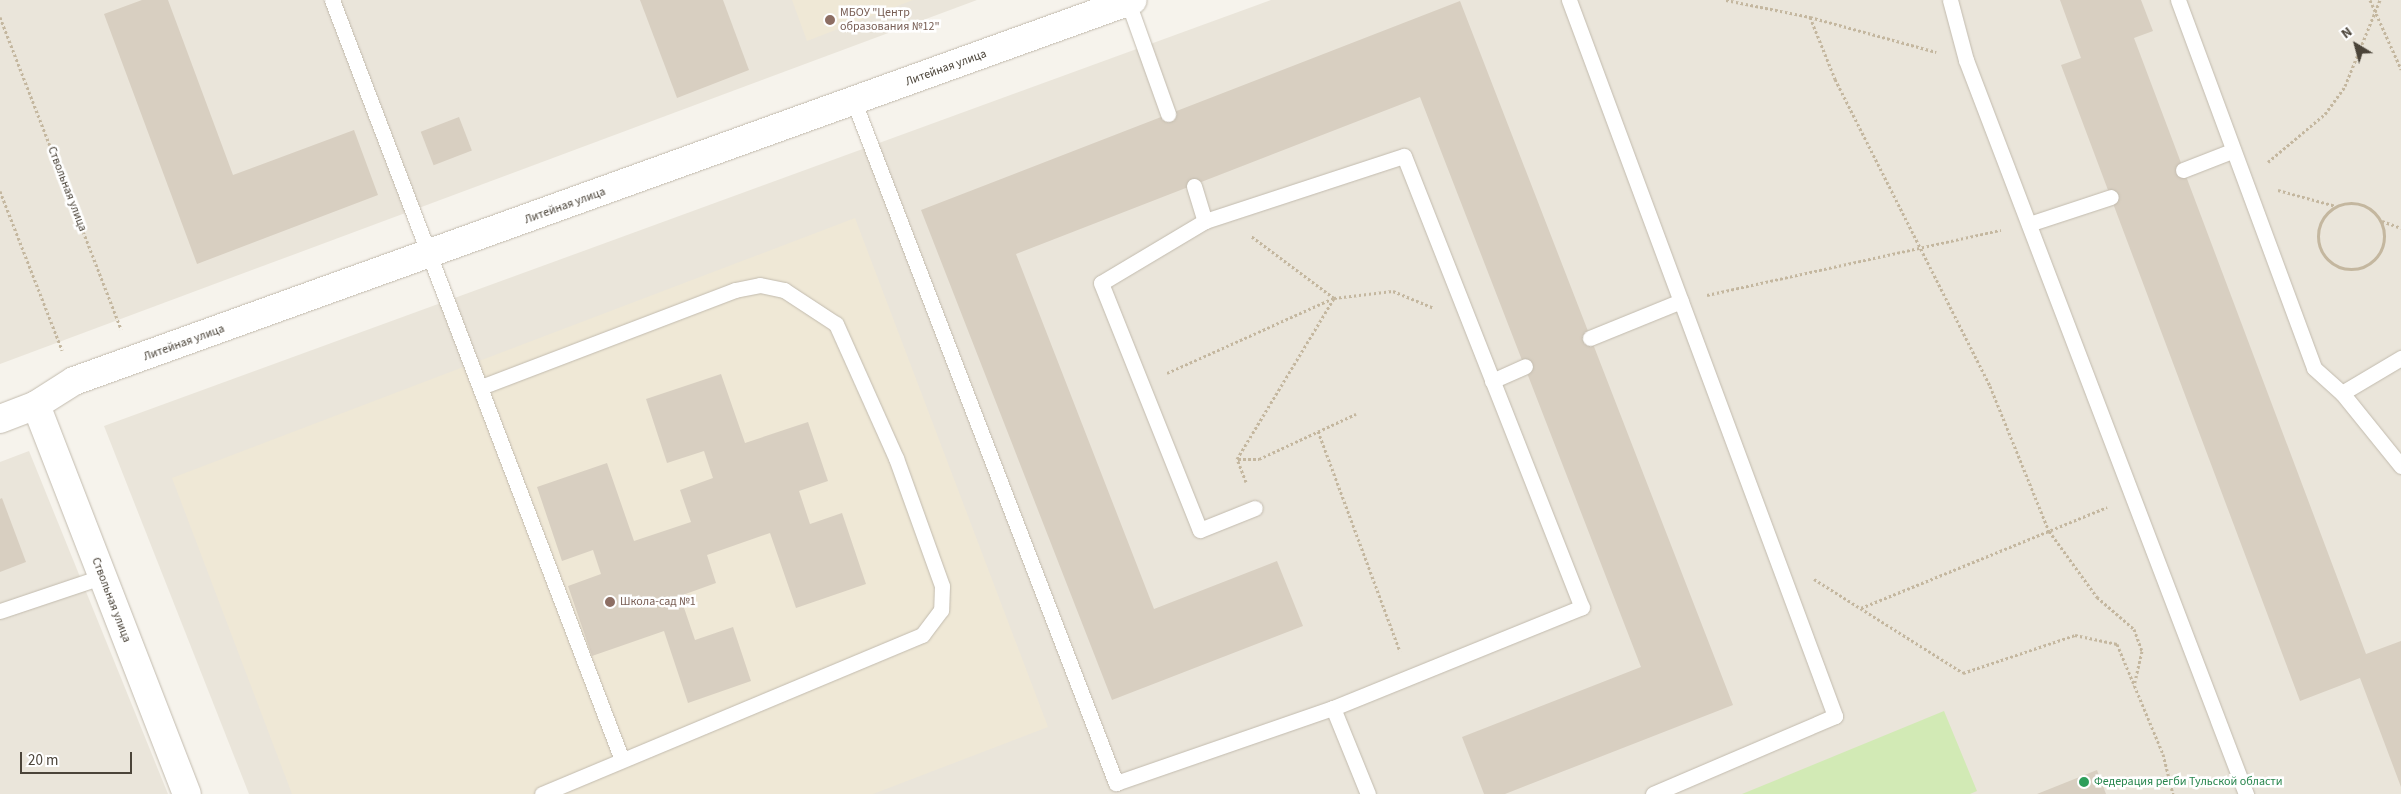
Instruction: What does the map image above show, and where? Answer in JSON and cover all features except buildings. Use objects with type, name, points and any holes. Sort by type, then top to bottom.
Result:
[{"type":"street","name":"Литейная улица","points":[[0,419],[36,405],[74,381],[134,362],[1130,1]]},
{"type":"street","name":"Ствольная улица","points":[[36,405],[186,794]]},
{"type":"lane","points":[[332,0],[431,254],[622,760]]},
{"type":"lane","points":[[1569,0],[1835,716],[1653,794]]},
{"type":"lane","points":[[1950,0],[1966,60],[2246,794]]},
{"type":"lane","points":[[2178,0],[2232,151],[2314,368],[2342,393],[2401,466]]},
{"type":"lane","points":[[1130,1],[1168,114]]},
{"type":"lane","points":[[854,102],[1116,783],[1333,708],[1582,607],[1404,156],[1205,221],[1101,284],[1200,530],[1255,508]]},
{"type":"lane","points":[[2183,170],[2232,151]]},
{"type":"lane","points":[[1194,186],[1205,221]]},
{"type":"lane","points":[[2029,224],[2111,197]]},
{"type":"lane","points":[[481,387],[735,290],[760,285],[784,290],[836,324],[896,458],[942,586],[940,610],[922,635],[542,794]]},
{"type":"lane","points":[[1590,338],[1681,301]]},
{"type":"lane","points":[[2342,393],[2401,358]]},
{"type":"lane","points":[[1492,381],[1524,366]]},
{"type":"lane","points":[[0,611],[101,577]]},
{"type":"lane","points":[[1333,708],[1368,794]]},
{"type":"path","points":[[1726,0],[1810,18],[1966,60]]},
{"type":"path","points":[[2370,0],[2401,69]]},
{"type":"path","points":[[2244,181],[2325,114],[2345,86],[2376,14],[2380,0]]},
{"type":"path","name":"Ствольная улица","points":[[0,17],[134,362]]},
{"type":"path","points":[[1810,18],[1835,79],[1990,386],[2049,531],[2098,597],[2134,628],[2142,651],[2134,685]]},
{"type":"path","points":[[2244,181],[2336,206],[2362,204],[2381,221],[2401,228]]},
{"type":"path","points":[[0,190],[74,381]]},
{"type":"path","points":[[2336,206],[2320,222],[2318,233],[2324,256],[2335,265],[2355,269],[2374,260],[2384,236],[2381,221]]},
{"type":"path","points":[[1205,221],[1230,220],[1334,298]]},
{"type":"path","points":[[1681,301],[2029,224]]},
{"type":"path","points":[[1142,384],[1334,298],[1393,291],[1469,322]]},
{"type":"path","points":[[1237,459],[1334,298]]},
{"type":"path","points":[[1237,459],[1259,458],[1356,414]]},
{"type":"path","points":[[1318,431],[1410,678]]},
{"type":"path","points":[[1237,459],[1255,508]]},
{"type":"path","points":[[1860,608],[2133,497]]},
{"type":"path","points":[[1775,555],[1963,673],[2075,635],[2117,644],[2163,754],[2173,794]]},
{"type":"shaded area","points":[[0,0],[977,0],[0,364]]},
{"type":"shaded area","name":"МБОУ \"Центр образования №12\"","points":[[792,0],[913,0],[807,41]]},
{"type":"shaded area","points":[[1271,0],[2401,0],[2401,794],[249,794],[104,426]]},
{"type":"shaded area","name":"Школа-сад №1","points":[[855,218],[1048,727],[873,794],[292,794],[172,478]]},
{"type":"shaded area","points":[[29,451],[168,794],[0,794],[0,462]]},
{"type":"green space","points":[[1944,711],[1977,791],[1970,794],[1742,794]]},
{"type":"place","name":"МБОУ \"Центр образования №12\"","points":[[830,20]]},
{"type":"place","name":"Школа-сад №1","points":[[610,602]]},
{"type":"place","name":"Федерация регби Тульской области","points":[[2084,782]]}]
